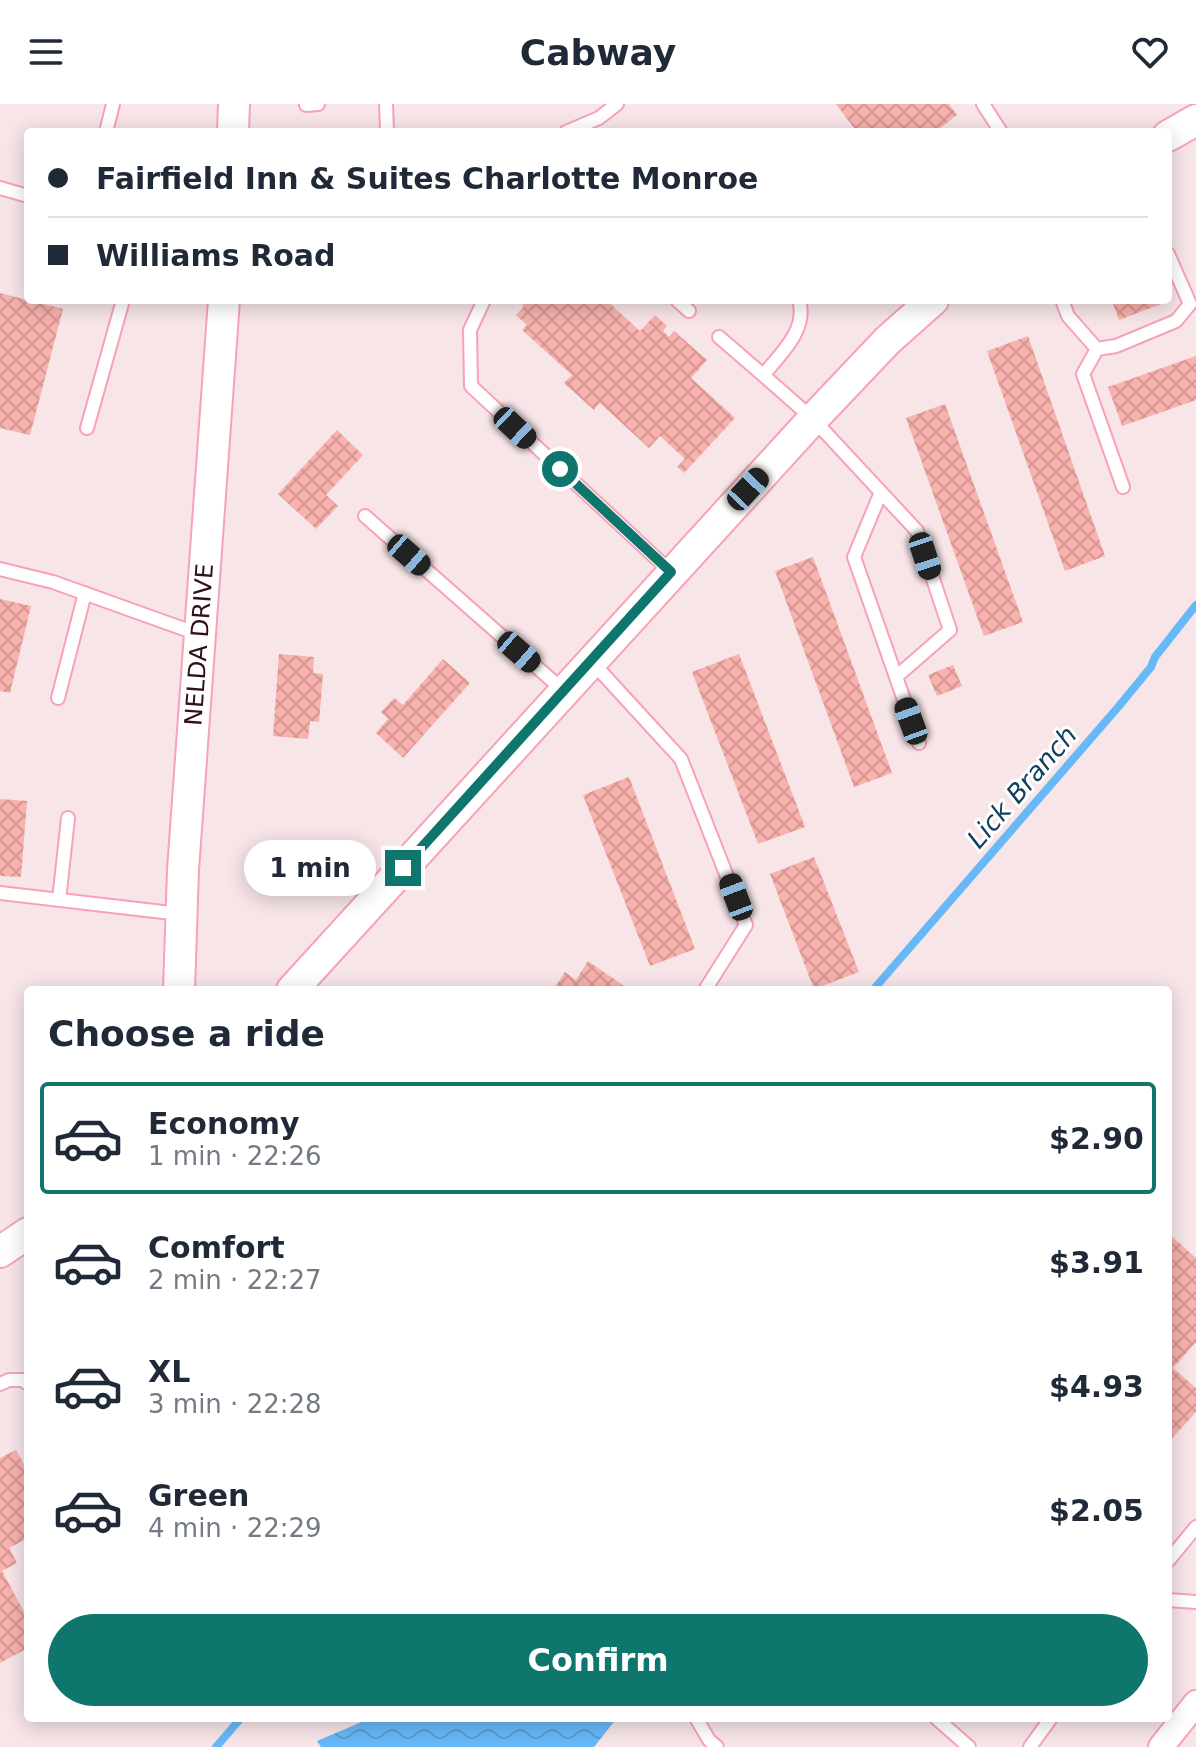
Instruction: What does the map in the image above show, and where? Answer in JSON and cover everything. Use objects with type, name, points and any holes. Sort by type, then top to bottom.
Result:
[{"type":"street","points":[[233,128],[234,104]]},
{"type":"street","points":[[1172,134],[1196,120]]},
{"type":"street","name":"NELDA DRIVE","points":[[179,986],[224,304]]},
{"type":"street","points":[[296,986],[671,572],[888,340],[928,304]]},
{"type":"street","points":[[0,1252],[24,1236]]},
{"type":"street","points":[[1161,1747],[1196,1703]]},
{"type":"lane","points":[[107,128],[113,104]]},
{"type":"lane","points":[[306,105],[318,104]]},
{"type":"lane","points":[[386,104],[387,128]]},
{"type":"lane","points":[[575,128],[599,118],[617,104]]},
{"type":"lane","points":[[983,104],[998,128]]},
{"type":"lane","points":[[0,188],[24,195]]},
{"type":"lane","points":[[1097,349],[1116,346],[1176,321],[1190,304],[1172,263]]},
{"type":"lane","points":[[87,428],[122,304]]},
{"type":"lane","points":[[482,304],[470,330],[471,386],[671,572]]},
{"type":"lane","points":[[681,304],[689,311]]},
{"type":"lane","points":[[763,375],[785,349],[801,323],[799,304]]},
{"type":"lane","points":[[1064,304],[1068,316],[1097,349]]},
{"type":"lane","points":[[719,337],[813,419],[917,531],[950,630],[896,677]]},
{"type":"lane","points":[[1097,349],[1083,374],[1123,487]]},
{"type":"lane","points":[[881,492],[854,557],[919,743]]},
{"type":"lane","points":[[365,516],[564,691]]},
{"type":"lane","points":[[0,569],[85,593],[200,635]]},
{"type":"lane","points":[[58,698],[85,593]]},
{"type":"lane","points":[[591,660],[681,759],[746,925],[708,986]]},
{"type":"lane","points":[[59,900],[68,818]]},
{"type":"lane","points":[[0,893],[182,914]]},
{"type":"lane","points":[[0,1384],[9,1380],[24,1381]]},
{"type":"lane","points":[[1172,1556],[1196,1527]]},
{"type":"lane","points":[[1172,1600],[1196,1602]]},
{"type":"lane","points":[[698,1722],[717,1747]]},
{"type":"lane","points":[[941,1722],[969,1747]]},
{"type":"lane","points":[[1030,1747],[1048,1722]]},
{"type":"water","points":[[362,1722],[614,1722],[594,1747],[321,1747],[317,1741]]},
{"type":"building","points":[[836,104],[949,104],[957,115],[940,128],[854,128]]},
{"type":"building","points":[[0,293],[24,299],[24,304],[43,304],[63,309],[30,435],[0,428]]},
{"type":"building","points":[[522,304],[610,304],[640,331],[655,315],[667,326],[663,331],[669,337],[674,331],[707,360],[691,378],[735,418],[684,473],[677,467],[685,459],[660,436],[649,448],[600,403],[594,410],[564,383],[572,375],[522,330],[527,325],[516,315],[524,306]]},
{"type":"building","points":[[1113,304],[1161,304],[1119,320]]},
{"type":"building","points":[[1028,336],[1105,556],[1065,571],[987,351]]},
{"type":"building","points":[[1196,356],[1196,400],[1122,426],[1108,387]]},
{"type":"building","points":[[945,404],[1023,622],[984,636],[906,418]]},
{"type":"building","points":[[337,430],[363,455],[326,495],[338,506],[316,529],[278,494]]},
{"type":"building","points":[[813,557],[892,773],[854,787],[775,571]]},
{"type":"building","points":[[0,599],[31,606],[10,693],[0,691]]},
{"type":"building","points":[[279,654],[314,657],[313,673],[323,674],[319,722],[310,721],[308,739],[273,736]]},
{"type":"building","points":[[739,654],[805,827],[758,844],[692,672]]},
{"type":"building","points":[[443,659],[470,683],[403,758],[376,733],[388,719],[381,712],[394,698],[403,705]]},
{"type":"building","points":[[953,665],[962,686],[937,696],[928,675]]},
{"type":"building","points":[[629,777],[695,949],[650,966],[583,795]]},
{"type":"building","points":[[0,799],[27,801],[21,877],[0,876]]},
{"type":"building","points":[[814,857],[859,972],[822,986],[813,986],[770,874]]},
{"type":"building","points":[[588,961],[624,986],[556,986],[565,972],[576,980]]},
{"type":"building","points":[[1172,1237],[1196,1258],[1196,1342],[1173,1368],[1196,1388],[1196,1412],[1172,1439]]},
{"type":"building","points":[[16,1450],[24,1464],[24,1540],[9,1548],[17,1563],[2,1571],[24,1612],[24,1650],[0,1663],[0,1458]]},
{"type":"waterway","name":"Lick Branch","points":[[876,986],[1119,706],[1196,605]]},
{"type":"waterway","name":"Lick Branch","points":[[216,1747],[238,1722]]},
{"type":"route","points":[[403,868],[671,572],[560,469]]}]
